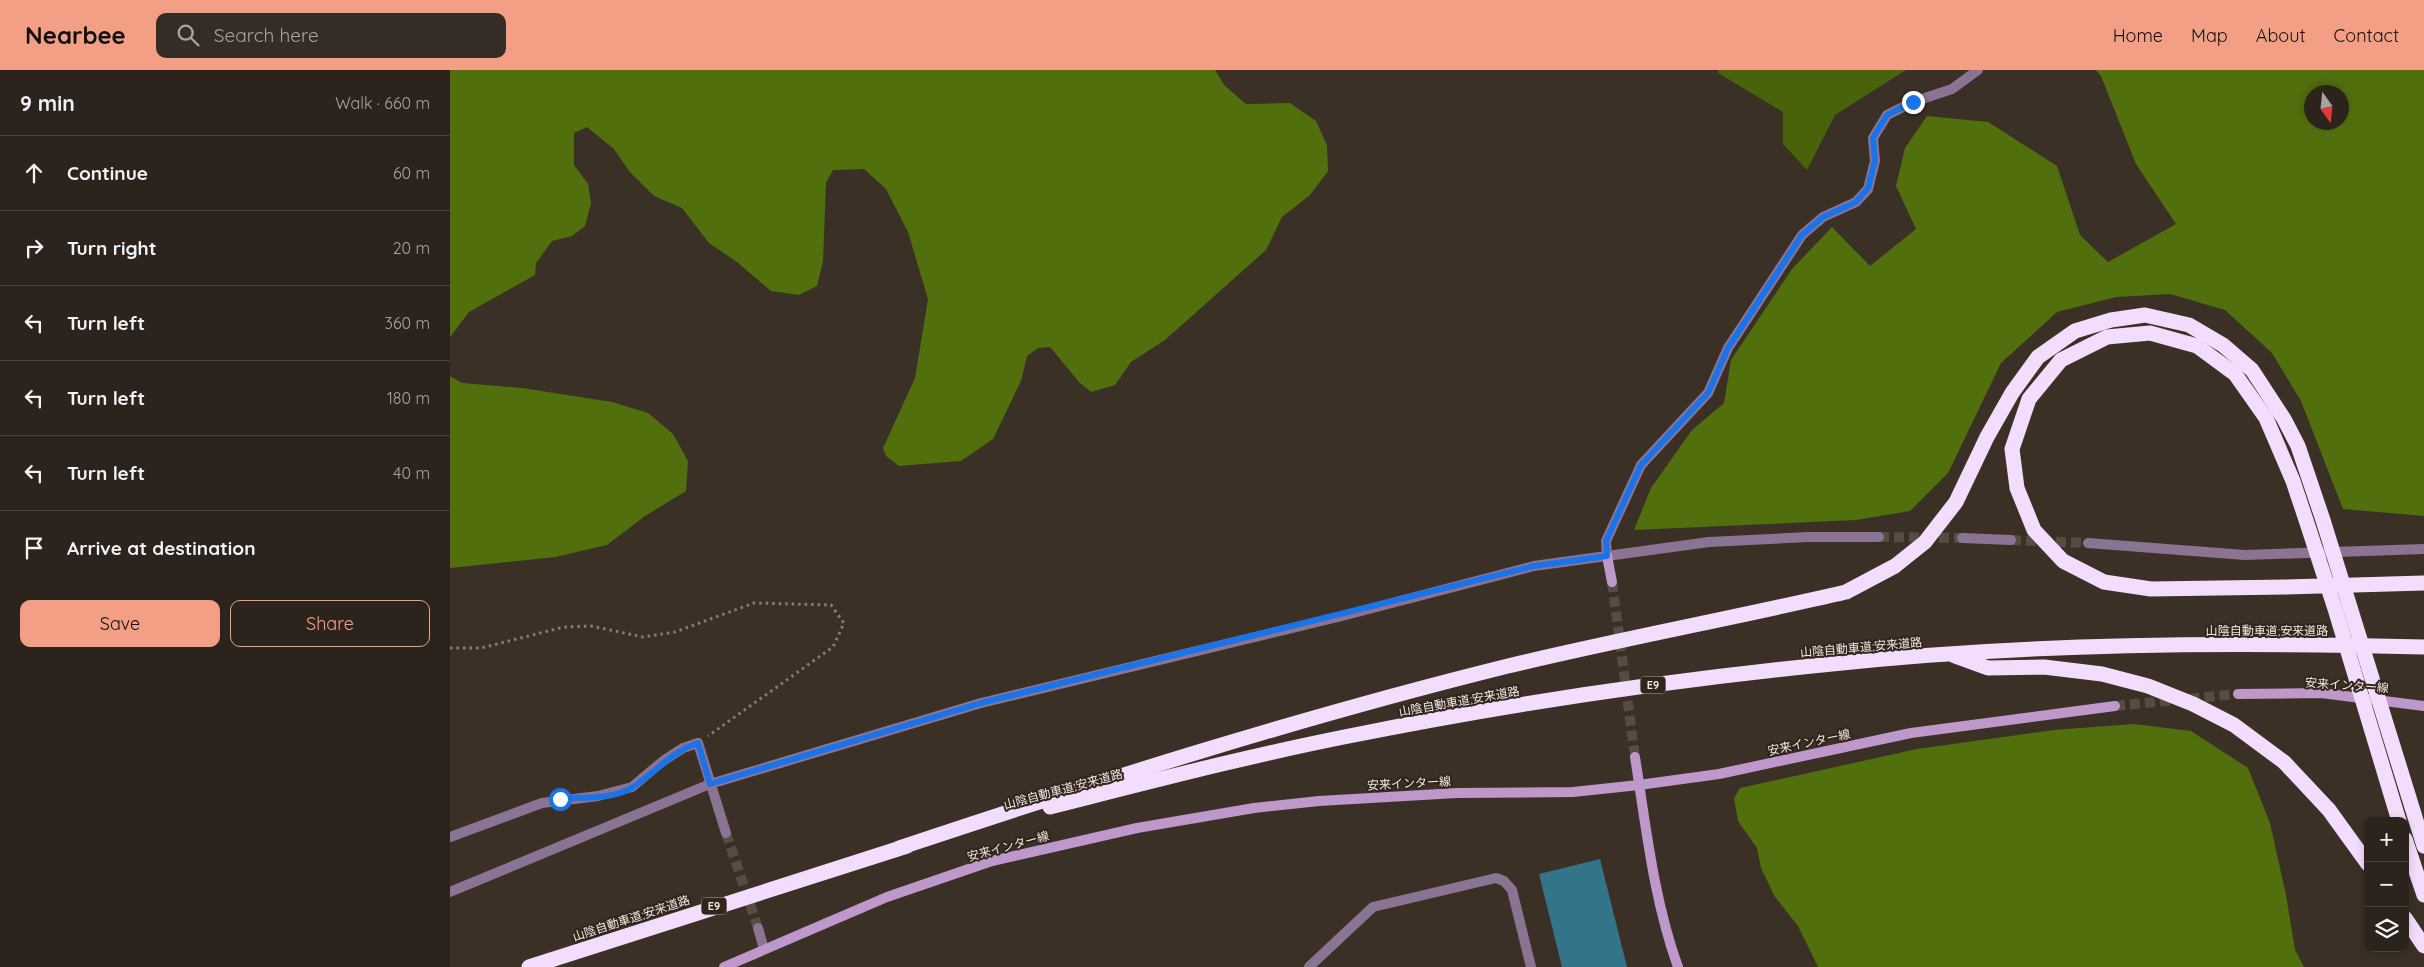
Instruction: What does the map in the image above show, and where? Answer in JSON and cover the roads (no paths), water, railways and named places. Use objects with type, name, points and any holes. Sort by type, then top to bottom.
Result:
[{"type":"highway","points":[[899,848],[1079,788],[1342,709],[1509,666],[1846,592],[1895,566],[1924,542],[1956,502],[2007,400],[2038,357],[2076,331],[2112,320],[2145,315],[2189,325],[2223,345],[2252,370],[2284,419],[2298,446],[2323,520],[2424,846]]},
{"type":"highway","points":[[2398,817],[2368,722],[2326,585],[2306,520],[2293,481],[2266,418],[2235,374],[2197,346],[2150,333],[2107,337],[2061,360],[2029,399],[2012,449],[2017,488],[2034,530],[2063,560],[2104,582],[2151,589],[2326,585],[2424,583]]},
{"type":"highway","name":"山陰自動車道;安来道路","points":[[529,967],[899,848],[1199,770],[1346,736],[1479,712],[1647,686],[1833,663],[1949,654],[2176,645],[2424,647]]},
{"type":"highway","points":[[1949,654],[1988,668],[2044,667],[2102,674],[2148,686],[2193,704],[2234,725],[2284,762],[2329,810],[2367,862]]},
{"type":"highway","points":[[2409,851],[2424,894]]},
{"type":"highway","points":[[2409,924],[2424,946]]},
{"type":"main road","points":[[1607,556],[1612,582]]},
{"type":"main road","name":"安来インター線","points":[[2238,694],[2321,693],[2424,706]]},
{"type":"main road","name":"安来インター線","points":[[724,967],[888,898],[992,861],[1137,828],[1254,808],[1319,801],[1457,793],[1573,792],[1640,785],[1719,774],[1911,733],[2115,706]]},
{"type":"main road","points":[[1635,757],[1656,883],[1669,944],[1678,967]]},
{"type":"street","points":[[1607,556],[1606,541],[1641,465],[1708,393],[1728,348],[1802,235],[1823,217],[1856,202],[1868,188],[1875,161],[1873,138],[1887,115],[1913,102],[1952,89],[1978,70]]},
{"type":"street","points":[[450,892],[710,784],[981,703],[1333,618],[1534,566],[1709,542],[1808,537],[1879,537]]},
{"type":"street","points":[[1962,538],[2011,540]]},
{"type":"street","points":[[2088,543],[2245,554],[2424,549]]},
{"type":"street","points":[[450,836],[542,803],[598,796],[632,787],[663,761],[683,748],[698,743],[726,833]]},
{"type":"street","points":[[1309,967],[1373,907],[1496,878],[1504,881],[1512,890],[1531,967]]},
{"type":"street","points":[[758,928],[764,949]]},
{"type":"water","points":[[1600,859],[1627,967],[1562,967],[1539,874]]},
{"type":"tunnel","points":[[1879,537],[1962,538]]},
{"type":"tunnel","points":[[2011,540],[2088,543]]},
{"type":"tunnel","points":[[1612,582],[1635,757]]},
{"type":"tunnel","points":[[2115,706],[2238,694]]},
{"type":"tunnel","points":[[726,833],[758,928]]}]
